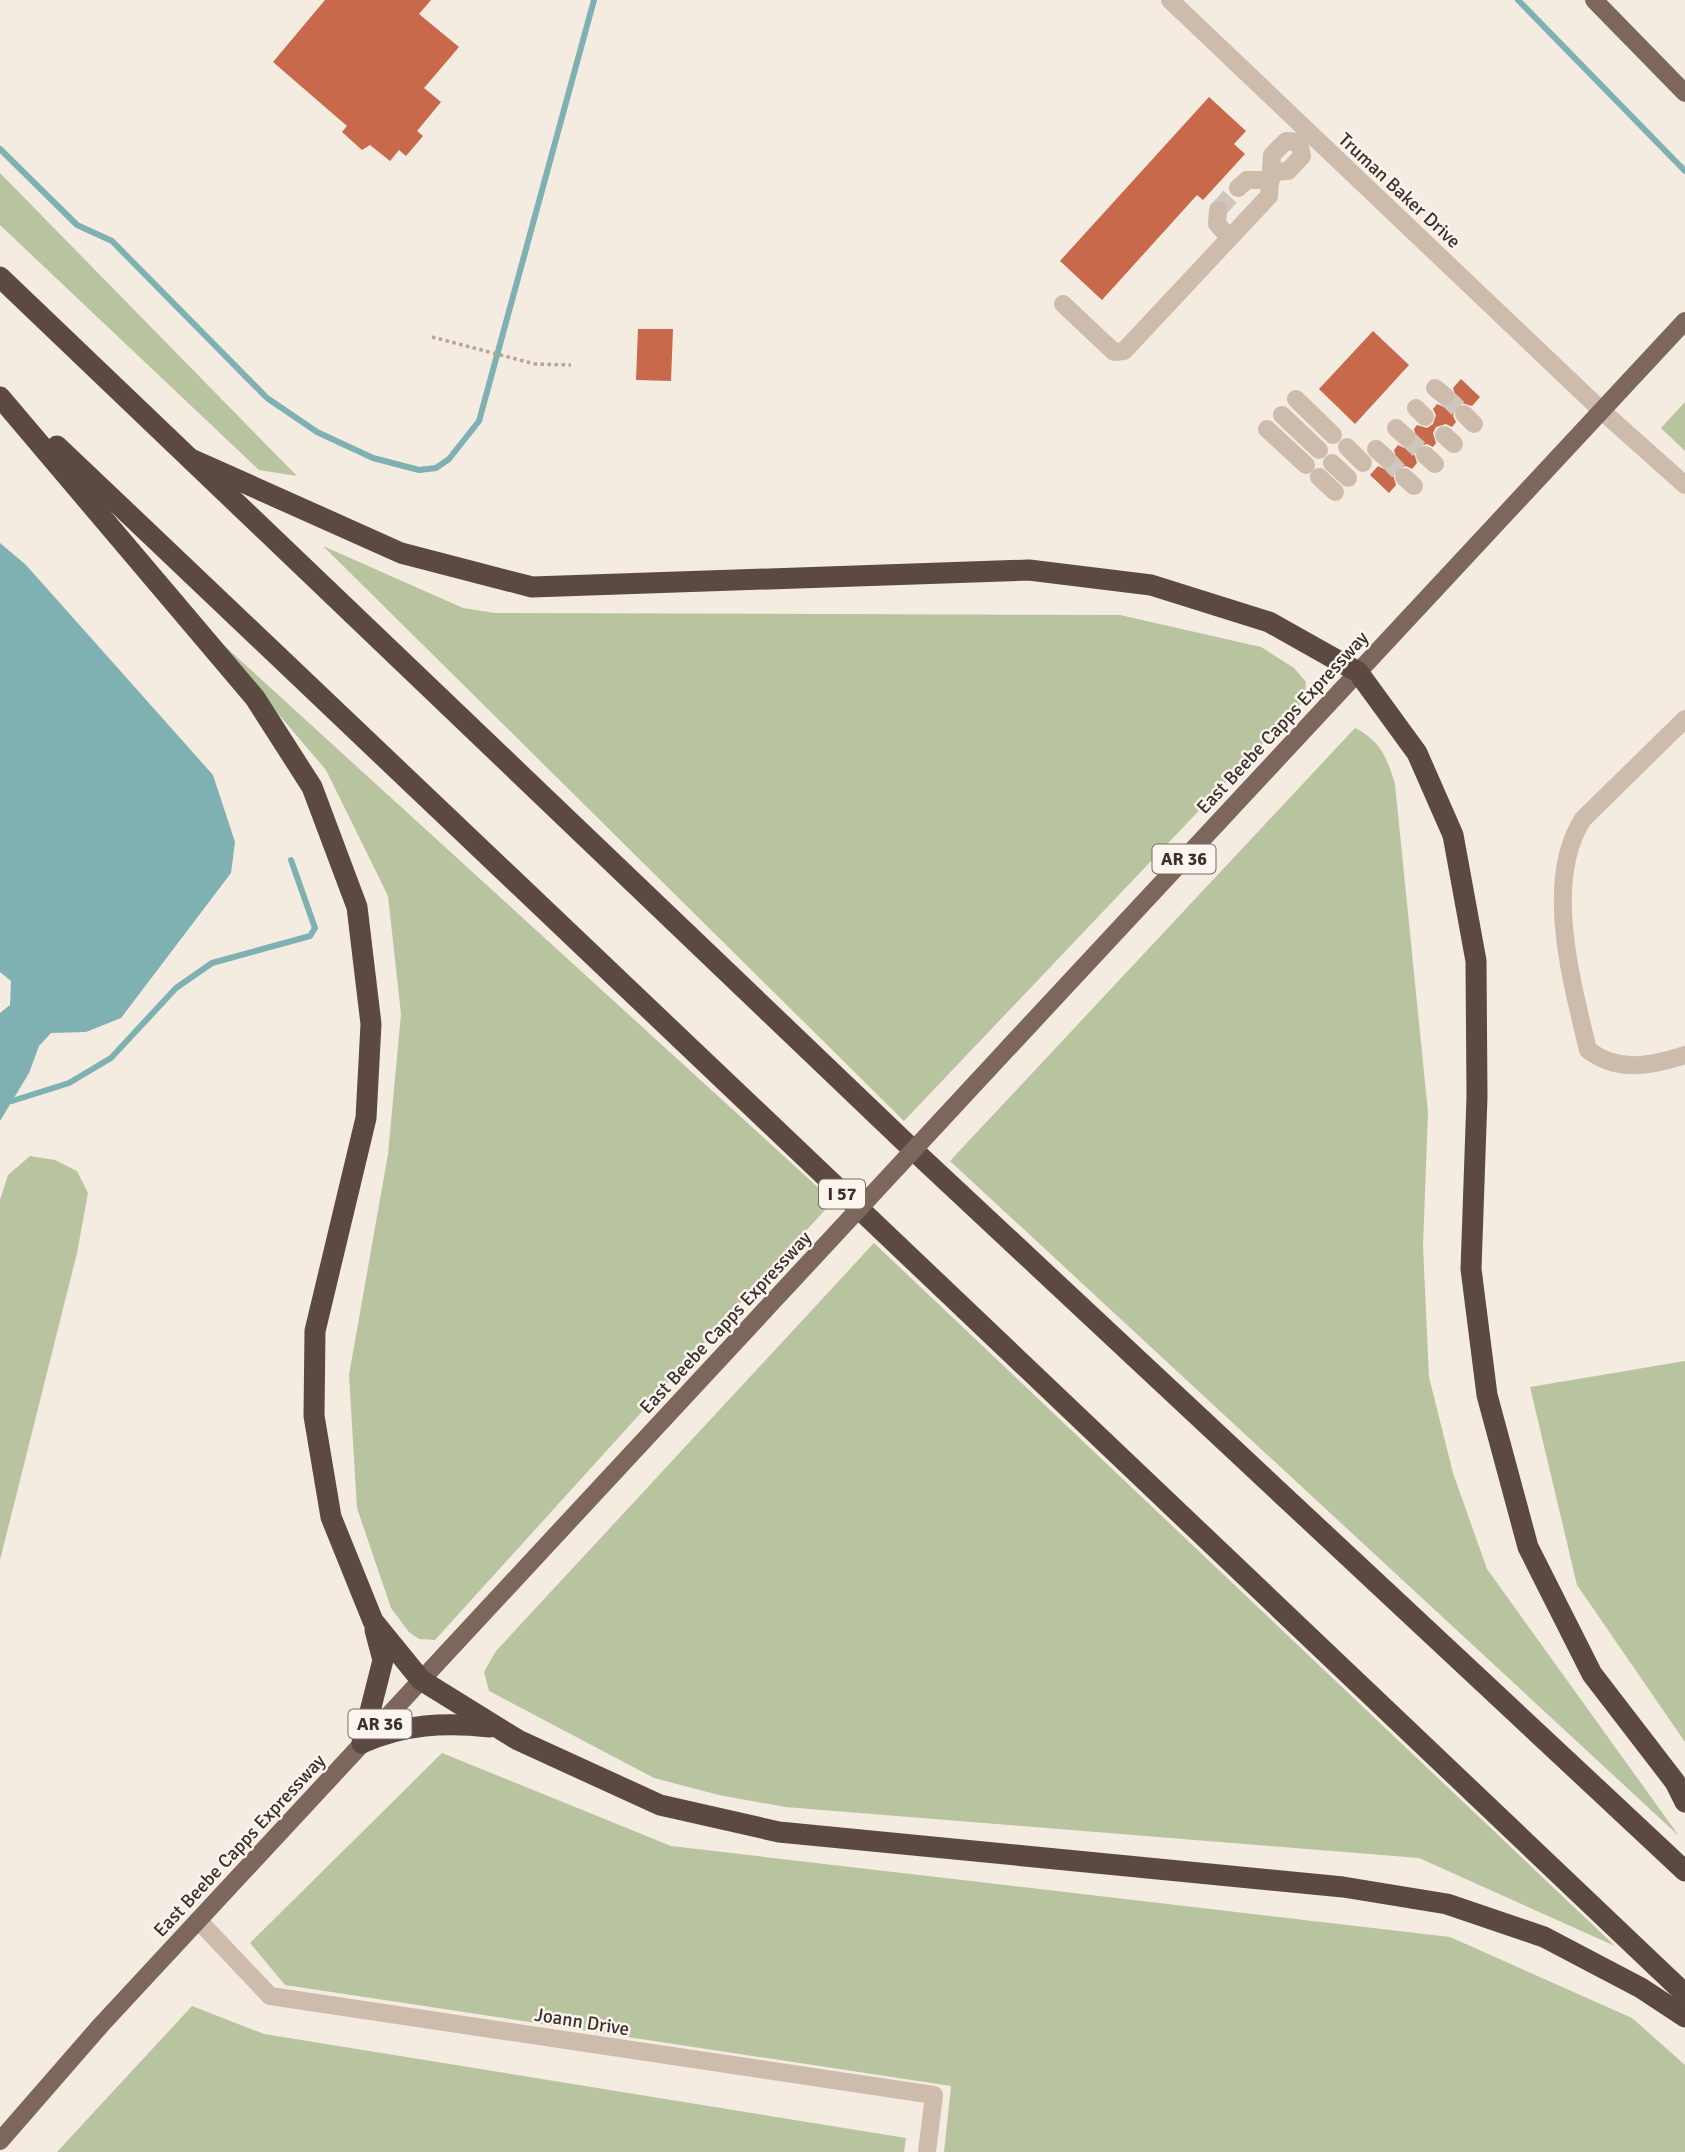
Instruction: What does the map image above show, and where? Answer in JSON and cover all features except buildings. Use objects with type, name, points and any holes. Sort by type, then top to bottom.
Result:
[{"type":"highway","points":[[0,276],[919,1156],[1685,1871]]},
{"type":"highway","points":[[0,394],[255,698],[312,787],[357,907],[371,1024],[366,1118],[315,1331],[314,1416],[331,1517],[373,1621],[383,1660],[362,1743]]},
{"type":"highway","name":"I 57","points":[[0,394],[1685,1994]]},
{"type":"highway","points":[[191,459],[401,553],[532,587],[1029,570],[1151,585],[1256,617],[1358,672],[1417,753],[1453,835],[1476,961],[1477,1097],[1471,1269],[1487,1395],[1528,1547],[1592,1674],[1675,1782],[1685,1802]]},
{"type":"highway","points":[[373,1621],[421,1680],[495,1727],[660,1805],[779,1832],[1343,1887],[1447,1904],[1544,1937],[1641,1988],[1685,2017]]},
{"type":"highway","points":[[362,1743],[389,1731],[440,1724],[495,1727]]},
{"type":"main road","points":[[1594,0],[1685,93]]},
{"type":"main road","name":"East Beebe Capps Expressway","points":[[0,2141],[198,1920],[1685,321]]},
{"type":"street","name":"Truman Baker Drive","points":[[1170,0],[1304,137],[1685,485]]},
{"type":"street","points":[[1063,304],[1114,352],[1124,351],[1269,196],[1272,155],[1286,141],[1304,137]]},
{"type":"street","points":[[1238,188],[1247,180],[1271,176]]},
{"type":"street","points":[[1218,210],[1217,224],[1230,238]]},
{"type":"street","points":[[1296,399],[1363,463]]},
{"type":"street","points":[[1282,415],[1348,478]]},
{"type":"street","points":[[1267,429],[1335,492]]},
{"type":"street","points":[[1685,719],[1583,818],[1566,852],[1563,910],[1570,969],[1588,1050],[1603,1061],[1641,1067],[1685,1055]]},
{"type":"street","name":"Joann Drive","points":[[198,1920],[270,1996],[934,2095],[927,2152]]},
{"type":"path","points":[[432,337],[523,361],[571,365]]},
{"type":"green space","points":[[0,173],[297,476],[259,470],[0,225]]},
{"type":"green space","points":[[1685,402],[1685,451],[1661,428]]},
{"type":"green space","points":[[323,546],[463,608],[495,613],[1120,615],[1261,647],[1294,668],[1306,682],[1305,699],[904,1121]]},
{"type":"green space","points":[[206,629],[833,1201],[435,1640],[419,1639],[409,1632],[391,1608],[357,1508],[349,1375],[388,1154],[401,1014],[388,896],[326,770]]},
{"type":"green space","points":[[1355,728],[1382,751],[1395,784],[1428,1112],[1423,1246],[1429,1377],[1453,1473],[1487,1569],[1679,1836],[950,1161]]},
{"type":"green space","points":[[30,1156],[55,1160],[77,1171],[88,1193],[77,1253],[0,1560],[0,1200],[8,1175]]},
{"type":"green space","points":[[874,1243],[1615,1946],[1419,1858],[785,1807],[719,1795],[654,1778],[489,1691],[484,1672],[496,1651]]},
{"type":"green space","points":[[1685,1361],[1685,1742],[1577,1585],[1530,1387]]},
{"type":"green space","points":[[442,1753],[671,1846],[1450,1937],[1632,2018],[1685,2065],[1685,2152],[944,2152],[951,2086],[285,1985],[250,1943]]},
{"type":"green space","points":[[192,2006],[264,2034],[906,2138],[904,2152],[57,2152]]},
{"type":"water","points":[[0,543],[26,565],[213,775],[235,842],[231,873],[121,1018],[86,1032],[51,1033],[39,1046],[29,1073],[0,1121],[0,1013],[10,1005],[11,981],[0,972]]},
{"type":"waterway","points":[[0,149],[77,225],[112,241],[267,398],[317,432],[373,458],[419,470],[436,468],[449,459],[479,421],[594,0]]},
{"type":"waterway","points":[[1518,0],[1685,171]]},
{"type":"waterway","points":[[12,1101],[69,1083],[111,1058],[176,988],[212,963],[310,936],[315,928],[291,860]]},
{"type":"tunnel","points":[[1218,210],[1238,188]]},
{"type":"tunnel","points":[[1445,396],[1464,414]]},
{"type":"tunnel","points":[[1406,437],[1425,455]]},
{"type":"tunnel","points":[[1386,458],[1404,477]]}]
